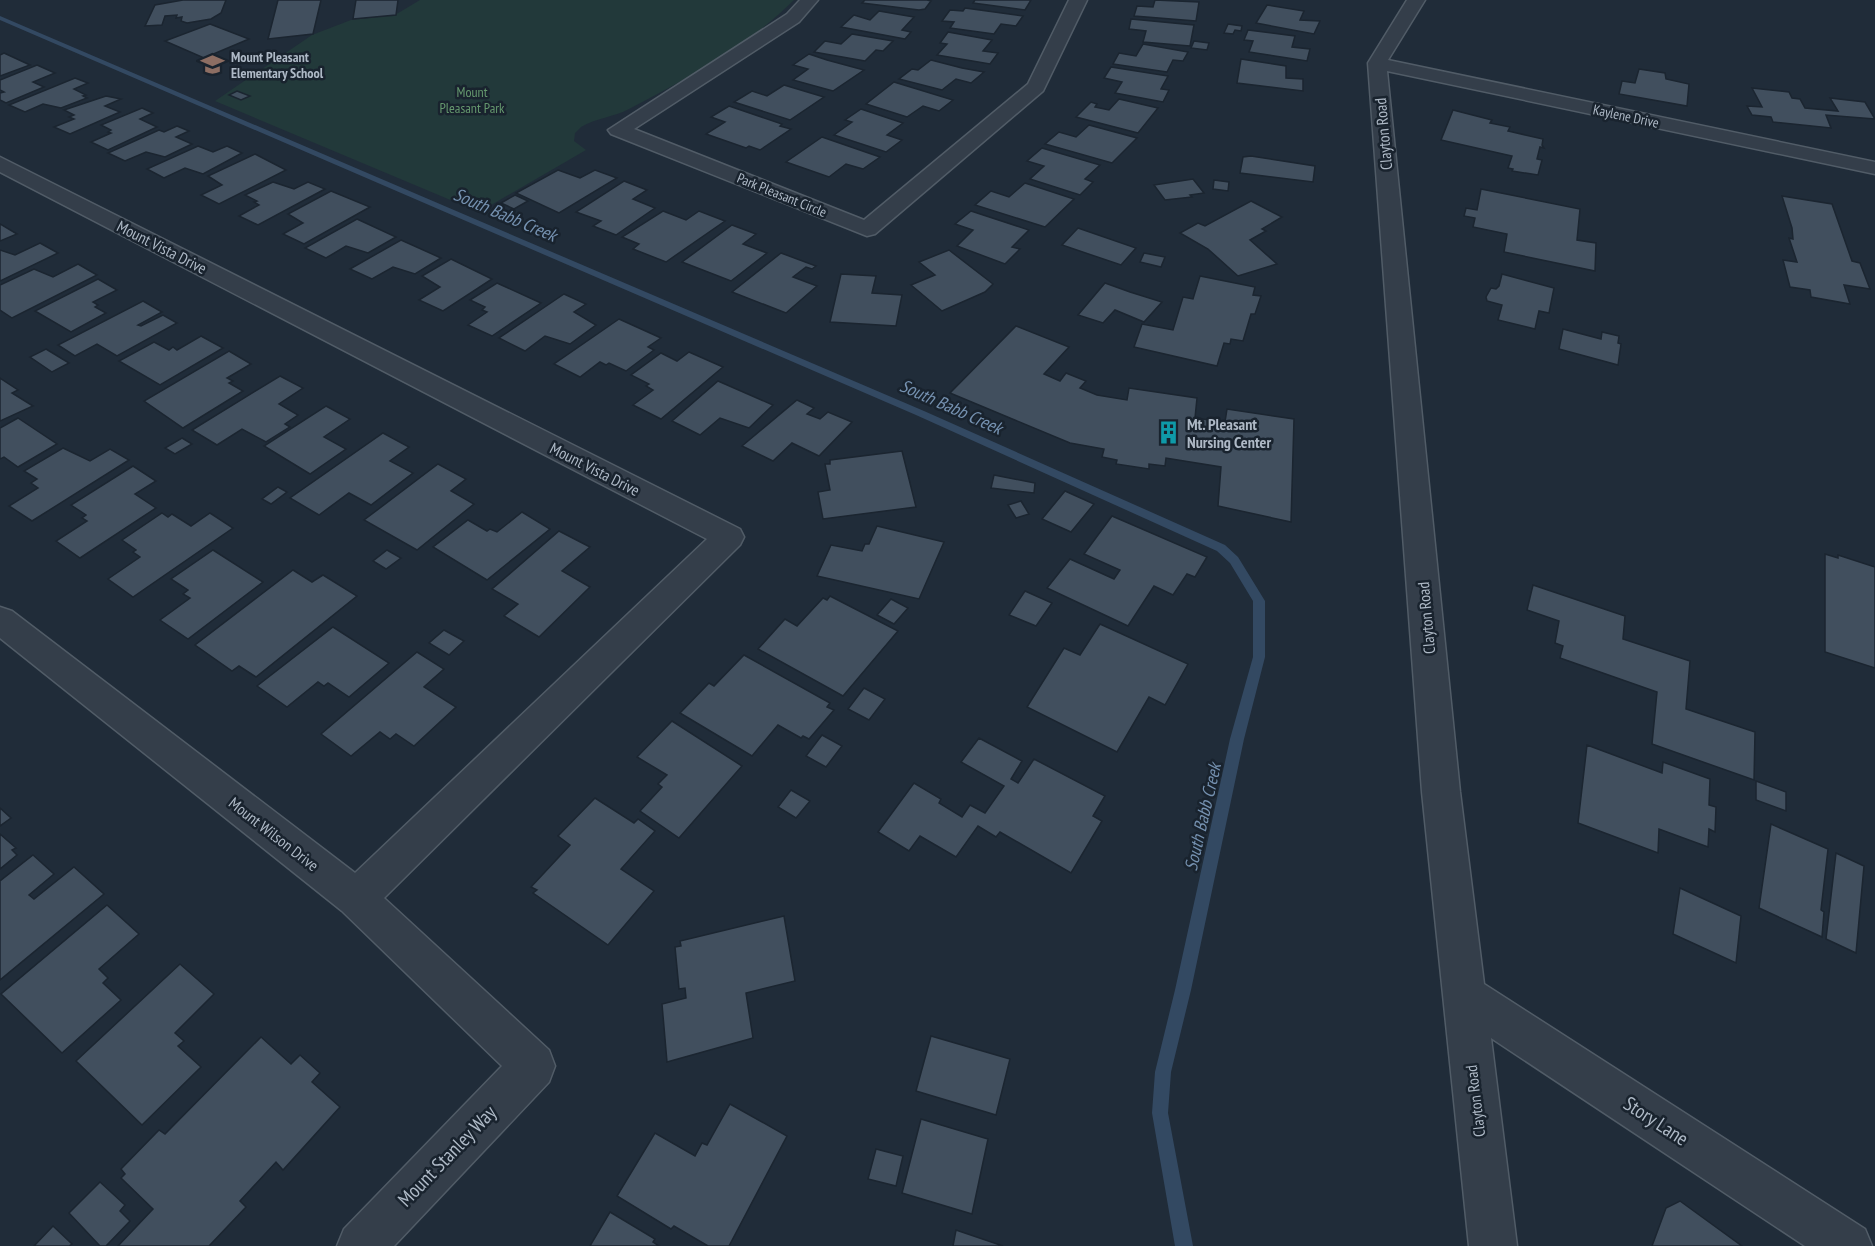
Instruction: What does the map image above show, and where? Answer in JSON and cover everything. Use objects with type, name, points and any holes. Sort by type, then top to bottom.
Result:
[{"type":"street","name":"Park Pleasant Circle","points":[[809,0],[793,18],[618,130],[867,229],[1036,87],[1078,0]]},
{"type":"street","points":[[1377,63],[1398,25],[1416,0]]},
{"type":"street","name":"Kaylene Drive","points":[[1377,63],[1875,168]]},
{"type":"street","name":"Clayton Road","points":[[1377,63],[1441,792],[1492,1246]]},
{"type":"street","name":"Mount Vista Drive","points":[[0,163],[729,537],[356,898]]},
{"type":"street","name":"Mount Wilson Drive","points":[[0,620],[356,898],[533,1066]]},
{"type":"street","name":"Story Lane","points":[[1463,995],[1848,1246]]},
{"type":"street","name":"Mount Stanley Way","points":[[362,1246],[533,1066]]},
{"type":"green space","name":"Mount Pleasant Park","points":[[420,0],[794,0],[757,32],[716,60],[629,109],[581,127],[575,133],[574,141],[586,150],[479,212],[215,101],[312,35],[351,20],[395,15]]},
{"type":"building","points":[[183,0],[226,0],[221,13],[211,19],[187,23],[181,21],[182,17],[176,18],[177,15],[165,16],[162,25],[145,26],[155,5]]},
{"type":"building","points":[[278,0],[321,0],[313,34],[268,39]]},
{"type":"building","points":[[356,0],[398,0],[396,15],[353,19]]},
{"type":"building","points":[[865,0],[931,1],[925,9],[919,10],[862,3]]},
{"type":"building","points":[[975,0],[1031,0],[1025,10],[973,3]]},
{"type":"building","points":[[1155,0],[1199,2],[1196,21],[1134,16],[1137,6],[1153,7]]},
{"type":"building","points":[[1267,5],[1304,11],[1300,20],[1320,21],[1314,34],[1256,23]]},
{"type":"building","points":[[965,8],[1023,16],[1016,26],[1001,24],[994,34],[950,28],[954,22],[942,21],[950,10],[963,11]]},
{"type":"building","points":[[879,11],[914,17],[902,30],[911,32],[905,39],[841,27],[854,15],[870,20]]},
{"type":"building","points":[[1131,19],[1194,25],[1190,46],[1143,42],[1146,31],[1129,29]]},
{"type":"building","points":[[210,24],[249,39],[204,58],[165,41]]},
{"type":"building","points":[[1228,24],[1242,26],[1241,31],[1235,30],[1233,34],[1224,33]]},
{"type":"building","points":[[1248,30],[1295,36],[1292,47],[1310,49],[1307,61],[1249,52],[1253,41],[1244,40]]},
{"type":"building","points":[[948,32],[992,40],[983,51],[998,53],[990,64],[937,55],[947,44],[940,43]]},
{"type":"building","points":[[852,34],[893,41],[883,51],[876,50],[865,61],[814,52],[825,41],[841,44]]},
{"type":"building","points":[[1194,41],[1209,43],[1207,50],[1191,48]]},
{"type":"building","points":[[1143,44],[1188,52],[1183,61],[1173,60],[1167,72],[1113,64],[1119,53],[1136,56]]},
{"type":"building","points":[[4,53],[30,65],[0,76],[0,55]]},
{"type":"building","points":[[809,54],[864,70],[833,91],[793,80],[808,69],[793,65]]},
{"type":"building","points":[[1241,59],[1286,66],[1286,78],[1303,79],[1303,91],[1237,83]]},
{"type":"building","points":[[931,60],[984,72],[971,83],[956,79],[942,90],[899,79],[912,69],[918,70]]},
{"type":"building","points":[[37,65],[55,73],[33,82],[44,87],[6,103],[0,100],[0,93],[4,92],[0,90],[0,80]]},
{"type":"building","points":[[1111,67],[1168,76],[1161,89],[1169,90],[1163,102],[1115,93],[1122,82],[1104,78]]},
{"type":"building","points":[[1639,69],[1665,73],[1666,79],[1689,84],[1687,106],[1619,94],[1622,81],[1635,83]]},
{"type":"building","points":[[75,78],[88,83],[74,89],[86,95],[83,96],[87,98],[61,108],[43,104],[25,112],[9,105]]},
{"type":"building","points":[[894,82],[953,100],[939,111],[923,106],[907,117],[866,104]]},
{"type":"building","points":[[784,85],[824,97],[790,120],[734,102],[752,91],[767,96]]},
{"type":"building","points":[[1752,88],[1789,92],[1792,98],[1800,99],[1805,108],[1838,111],[1830,98],[1865,102],[1875,119],[1826,115],[1831,128],[1773,122],[1771,117],[1752,115],[1747,106],[1762,107]]},
{"type":"building","points":[[237,91],[250,96],[241,100],[229,95]]},
{"type":"building","points":[[106,96],[121,99],[105,106],[120,112],[70,134],[54,127],[74,119],[69,117],[74,115],[64,110]]},
{"type":"building","points":[[1119,99],[1158,108],[1138,133],[1076,117],[1091,102],[1097,104],[1095,107],[1109,110]]},
{"type":"building","points":[[729,106],[791,129],[760,150],[749,146],[746,148],[706,134],[725,122],[711,117]]},
{"type":"building","points":[[142,108],[153,113],[140,119],[157,127],[108,150],[91,142],[111,133],[108,132],[111,130],[101,125]]},
{"type":"building","points":[[861,109],[903,123],[887,135],[902,140],[886,152],[834,135],[852,122],[845,120]]},
{"type":"building","points":[[1453,110],[1492,120],[1490,123],[1510,127],[1508,131],[1543,139],[1544,148],[1540,147],[1537,159],[1542,160],[1538,175],[1512,171],[1513,169],[1508,168],[1512,156],[1441,140]]},
{"type":"building","points":[[1089,125],[1137,138],[1112,163],[1045,144],[1059,132],[1076,137]]},
{"type":"building","points":[[177,126],[189,131],[176,137],[192,144],[165,157],[146,152],[125,161],[108,153],[159,130],[164,132]]},
{"type":"building","points":[[822,137],[880,157],[863,169],[846,164],[829,177],[786,162]]},
{"type":"building","points":[[198,146],[213,152],[227,146],[242,153],[203,174],[185,168],[164,178],[147,169]]},
{"type":"building","points":[[1042,148],[1100,165],[1085,179],[1093,182],[1080,195],[1030,179],[1044,166],[1027,161]]},
{"type":"building","points":[[255,154],[286,170],[219,204],[201,195],[222,185],[208,176]]},
{"type":"building","points":[[1251,156],[1315,166],[1313,182],[1240,173],[1243,157]]},
{"type":"building","points":[[558,170],[580,178],[595,170],[617,178],[559,213],[516,193]]},
{"type":"building","points":[[1193,179],[1204,193],[1190,195],[1192,197],[1165,200],[1154,185]]},
{"type":"building","points":[[1214,180],[1229,182],[1228,191],[1213,189]]},
{"type":"building","points":[[624,181],[647,190],[633,199],[655,208],[616,235],[593,226],[601,221],[576,212]]},
{"type":"building","points":[[273,182],[294,189],[308,182],[325,189],[258,225],[239,216],[259,205],[254,202],[257,201],[245,195]]},
{"type":"building","points":[[1025,183],[1074,199],[1045,227],[975,205],[991,191],[1009,197]]},
{"type":"building","points":[[1481,189],[1580,209],[1577,240],[1596,243],[1595,271],[1504,252],[1507,234],[1473,227],[1475,218],[1464,216],[1466,208],[1477,210]]},
{"type":"building","points":[[331,191],[370,207],[304,244],[283,234],[303,223],[288,214]]},
{"type":"building","points":[[515,195],[528,201],[514,209],[501,203]]},
{"type":"building","points":[[1782,196],[1832,204],[1852,261],[1860,263],[1870,289],[1844,285],[1850,304],[1811,297],[1810,290],[1790,287],[1783,260],[1797,262],[1789,238],[1793,239],[1792,228]]},
{"type":"building","points":[[1251,201],[1282,217],[1262,229],[1266,231],[1250,240],[1277,264],[1238,276],[1208,249],[1180,233],[1198,223],[1205,226]]},
{"type":"building","points":[[663,211],[686,220],[699,211],[725,221],[666,262],[633,249],[639,244],[622,237]]},
{"type":"building","points":[[971,211],[1029,230],[1012,247],[1020,249],[1005,264],[957,246],[973,230],[955,224]]},
{"type":"building","points":[[357,219],[396,237],[368,253],[346,246],[326,258],[305,248]]},
{"type":"building","points":[[0,224],[17,234],[0,241]]},
{"type":"building","points":[[732,225],[756,234],[743,244],[767,253],[731,281],[682,262]]},
{"type":"building","points":[[1078,228],[1136,248],[1121,265],[1062,245]]},
{"type":"building","points":[[401,240],[441,258],[415,274],[393,267],[372,279],[350,269]]},
{"type":"building","points":[[40,243],[58,253],[0,281],[0,250],[15,255]]},
{"type":"building","points":[[949,250],[993,284],[985,292],[942,311],[911,285],[935,275],[919,262]]},
{"type":"building","points":[[781,253],[816,266],[812,269],[806,267],[793,277],[817,286],[786,313],[732,292]]},
{"type":"building","points":[[1144,253],[1165,257],[1161,267],[1140,262]]},
{"type":"building","points":[[451,259],[492,279],[443,311],[419,300],[440,287],[422,276]]},
{"type":"building","points":[[78,264],[97,275],[12,318],[0,310],[0,285],[34,269],[53,277]]},
{"type":"building","points":[[841,274],[876,276],[872,293],[902,295],[896,326],[830,322]]},
{"type":"building","points":[[1502,274],[1554,288],[1549,313],[1539,311],[1535,329],[1498,320],[1502,305],[1487,301],[1486,297],[1491,288],[1496,289],[1499,286]]},
{"type":"building","points":[[1200,276],[1255,287],[1253,295],[1261,296],[1255,314],[1251,314],[1243,341],[1231,339],[1230,344],[1224,343],[1217,366],[1134,347],[1142,324],[1173,330],[1183,297],[1193,299]]},
{"type":"building","points":[[98,279],[117,290],[93,302],[98,305],[95,307],[106,313],[71,332],[35,311]]},
{"type":"building","points":[[497,283],[541,303],[492,336],[468,325],[487,312],[482,310],[485,307],[470,300]]},
{"type":"building","points":[[1105,283],[1162,302],[1144,322],[1115,310],[1103,323],[1078,315]]},
{"type":"building","points":[[564,294],[586,304],[574,312],[596,325],[570,344],[545,336],[525,351],[499,338]]},
{"type":"building","points":[[143,301],[162,312],[138,325],[141,326],[163,315],[177,323],[117,356],[97,344],[75,356],[58,345]]},
{"type":"building","points":[[619,319],[661,338],[648,347],[654,350],[626,371],[609,363],[606,365],[600,362],[580,377],[554,364]]},
{"type":"building","name":"Mt. Pleasant Nursing Center","points":[[1016,326],[1069,347],[1044,374],[1060,381],[1066,373],[1086,381],[1080,388],[1097,395],[1127,400],[1129,388],[1197,398],[1195,418],[1225,422],[1227,409],[1294,419],[1291,522],[1218,506],[1221,467],[1166,458],[1165,466],[1149,464],[1149,469],[1116,464],[1117,460],[1102,457],[1104,449],[1070,443],[950,393]]},
{"type":"building","points":[[1563,329],[1601,339],[1602,332],[1619,336],[1618,343],[1621,344],[1618,365],[1559,349]]},
{"type":"building","points":[[201,336],[223,348],[160,385],[119,361],[154,342],[169,350],[173,347],[177,350]]},
{"type":"building","points":[[46,349],[69,363],[52,372],[30,357]]},
{"type":"building","points":[[229,351],[251,364],[227,378],[233,381],[229,383],[243,391],[183,428],[144,401]]},
{"type":"building","points":[[689,352],[723,367],[661,419],[633,405],[653,390],[646,386],[649,384],[631,375],[661,353],[677,361]]},
{"type":"building","points":[[280,376],[303,388],[279,404],[298,415],[285,424],[290,427],[266,442],[242,429],[217,445],[192,430]]},
{"type":"building","points":[[0,378],[18,390],[12,393],[33,406],[0,421]]},
{"type":"building","points":[[718,381],[773,405],[749,428],[720,418],[700,435],[672,421]]},
{"type":"building","points":[[797,400],[814,408],[807,414],[820,419],[828,412],[852,422],[819,456],[792,443],[773,461],[742,446]]},
{"type":"building","points":[[326,406],[350,419],[324,437],[346,449],[310,474],[264,446]]},
{"type":"building","points":[[18,418],[57,444],[18,467],[4,457],[0,459],[0,428]]},
{"type":"building","points":[[383,433],[409,447],[390,461],[413,473],[371,505],[349,493],[319,515],[290,498]]},
{"type":"building","points":[[182,438],[192,444],[175,454],[165,448]]},
{"type":"building","points":[[63,448],[90,461],[110,449],[129,460],[32,521],[9,506],[38,488],[31,483],[37,479],[24,471]]},
{"type":"building","points":[[902,451],[916,507],[823,519],[818,492],[830,490],[825,464],[830,464],[830,460]]},
{"type":"building","points":[[438,464],[466,479],[451,491],[474,504],[417,550],[364,520]]},
{"type":"building","points":[[133,466],[156,481],[135,494],[156,508],[80,558],[56,541],[87,521],[82,518],[86,515],[71,505]]},
{"type":"building","points":[[994,475],[1035,483],[1034,493],[991,488]]},
{"type":"building","points":[[278,487],[287,492],[271,504],[262,499]]},
{"type":"building","points":[[1065,491],[1094,504],[1071,532],[1042,519]]},
{"type":"building","points":[[1021,501],[1029,514],[1016,518],[1008,505]]},
{"type":"building","points":[[522,512],[550,529],[487,580],[433,547],[468,520],[487,531],[490,529],[497,532]]},
{"type":"building","points":[[162,513],[168,517],[172,514],[191,526],[210,513],[233,528],[133,597],[108,579],[140,557],[133,552],[136,550],[122,540]]},
{"type":"building","points":[[1112,516],[1207,557],[1195,577],[1187,574],[1173,595],[1154,586],[1128,626],[1047,588],[1070,559],[1114,579],[1120,570],[1084,554]]},
{"type":"building","points":[[877,526],[944,542],[919,599],[817,576],[831,545],[862,551],[865,544],[869,544]]},
{"type":"building","points":[[559,531],[590,547],[562,571],[590,587],[539,637],[504,616],[518,604],[492,589]]},
{"type":"building","points":[[213,550],[263,582],[188,639],[160,620],[190,598],[183,594],[188,590],[171,579]]},
{"type":"building","points":[[387,550],[401,558],[386,569],[373,561]]},
{"type":"building","points":[[1825,554],[1838,558],[1838,555],[1875,567],[1875,668],[1825,652]]},
{"type":"building","points":[[293,570],[312,582],[323,575],[357,596],[256,677],[239,666],[232,671],[195,645]]},
{"type":"building","points":[[1533,585],[1625,616],[1623,639],[1690,661],[1686,709],[1755,732],[1754,780],[1652,744],[1657,692],[1560,658],[1563,646],[1555,643],[1559,621],[1527,610]]},
{"type":"building","points":[[1025,591],[1052,603],[1036,626],[1009,615]]},
{"type":"building","points":[[830,596],[898,631],[843,696],[758,649],[785,619],[797,626],[823,598],[827,600]]},
{"type":"building","points":[[891,599],[908,608],[894,624],[877,615]]},
{"type":"building","points":[[1100,624],[1188,664],[1165,705],[1149,697],[1117,752],[1027,707],[1064,648],[1080,655]]},
{"type":"building","points":[[333,627],[389,663],[349,697],[328,683],[324,686],[318,682],[287,707],[257,686]]},
{"type":"building","points":[[444,630],[464,641],[449,655],[429,643]]},
{"type":"building","points":[[417,652],[444,669],[424,687],[456,707],[414,746],[396,734],[390,739],[380,732],[351,756],[321,734]]},
{"type":"building","points":[[744,655],[830,703],[827,707],[834,710],[809,739],[803,736],[801,738],[778,725],[752,756],[680,713],[709,683],[714,686]]},
{"type":"building","points":[[864,688],[885,699],[869,720],[848,709]]},
{"type":"building","points":[[672,721],[742,766],[679,838],[640,811],[662,787],[658,784],[667,775],[637,757]]},
{"type":"building","points":[[822,735],[842,746],[826,767],[806,756]]},
{"type":"building","points":[[979,738],[1022,761],[1011,779],[1018,783],[1034,759],[1105,796],[1093,816],[1102,821],[1071,873],[1000,832],[996,837],[978,826],[956,857],[920,836],[909,851],[878,832],[914,783],[941,799],[939,803],[962,817],[970,805],[985,813],[1004,786],[961,762]]},
{"type":"building","points":[[1587,745],[1662,773],[1663,762],[1710,779],[1709,805],[1716,807],[1715,832],[1709,829],[1708,847],[1659,829],[1658,853],[1578,823]]},
{"type":"building","points":[[1756,781],[1786,792],[1786,811],[1756,800]]},
{"type":"building","points":[[791,790],[810,801],[796,818],[778,807]]},
{"type":"building","points":[[595,798],[634,823],[638,819],[655,831],[621,869],[654,891],[608,945],[533,893],[537,890],[531,887],[570,845],[558,836]]},
{"type":"building","points":[[0,808],[11,818],[0,826]]},
{"type":"building","points":[[1771,824],[1828,849],[1821,910],[1824,912],[1822,937],[1759,908]]},
{"type":"building","points":[[0,834],[16,848],[12,850],[17,855],[0,869]]},
{"type":"building","points":[[1836,853],[1864,866],[1856,953],[1826,939]]},
{"type":"building","points":[[33,855],[54,874],[29,895],[34,899],[74,867],[104,894],[0,980],[0,881]]},
{"type":"building","points":[[1680,888],[1741,916],[1736,963],[1673,934]]},
{"type":"building","points":[[107,905],[139,934],[99,969],[108,978],[103,983],[121,1000],[62,1053],[1,994]]},
{"type":"building","points":[[784,916],[795,981],[746,993],[753,1038],[667,1062],[662,1004],[686,998],[685,988],[679,989],[675,947],[681,946],[680,941]]},
{"type":"building","points":[[180,964],[214,994],[175,1033],[184,1041],[178,1046],[201,1067],[142,1125],[76,1061]]},
{"type":"building","points":[[931,1036],[1010,1059],[996,1115],[916,1091]]},
{"type":"building","points":[[261,1037],[291,1064],[300,1055],[320,1073],[312,1082],[340,1107],[283,1170],[276,1162],[240,1201],[246,1207],[209,1246],[118,1246],[153,1209],[121,1178],[125,1174],[121,1169],[159,1130],[165,1134]]},
{"type":"building","points":[[730,1104],[787,1136],[729,1246],[708,1246],[674,1226],[671,1229],[617,1196],[655,1133],[695,1156],[702,1143],[707,1145]]},
{"type":"building","points":[[921,1119],[988,1139],[972,1214],[902,1193]]},
{"type":"building","points":[[876,1149],[903,1156],[896,1186],[868,1179]]},
{"type":"building","points":[[100,1182],[125,1205],[120,1211],[130,1221],[106,1246],[100,1246],[69,1213]]},
{"type":"building","points":[[1680,1201],[1742,1246],[1652,1246],[1666,1208]]},
{"type":"building","points":[[610,1212],[655,1239],[653,1242],[659,1246],[590,1246]]},
{"type":"building","points":[[53,1226],[72,1244],[69,1246],[34,1246]]},
{"type":"building","points":[[956,1230],[1003,1246],[953,1246]]},
{"type":"waterway","name":"South Babb Creek","points":[[0,18],[920,413],[1221,548],[1234,560],[1259,601],[1259,657],[1237,739],[1163,1072],[1160,1113],[1184,1246]]},
{"type":"place","name":"Mount Pleasant Elementary School","points":[[213,65]]},
{"type":"place","name":"Mt. Pleasant Nursing Center","points":[[1169,433]]}]
